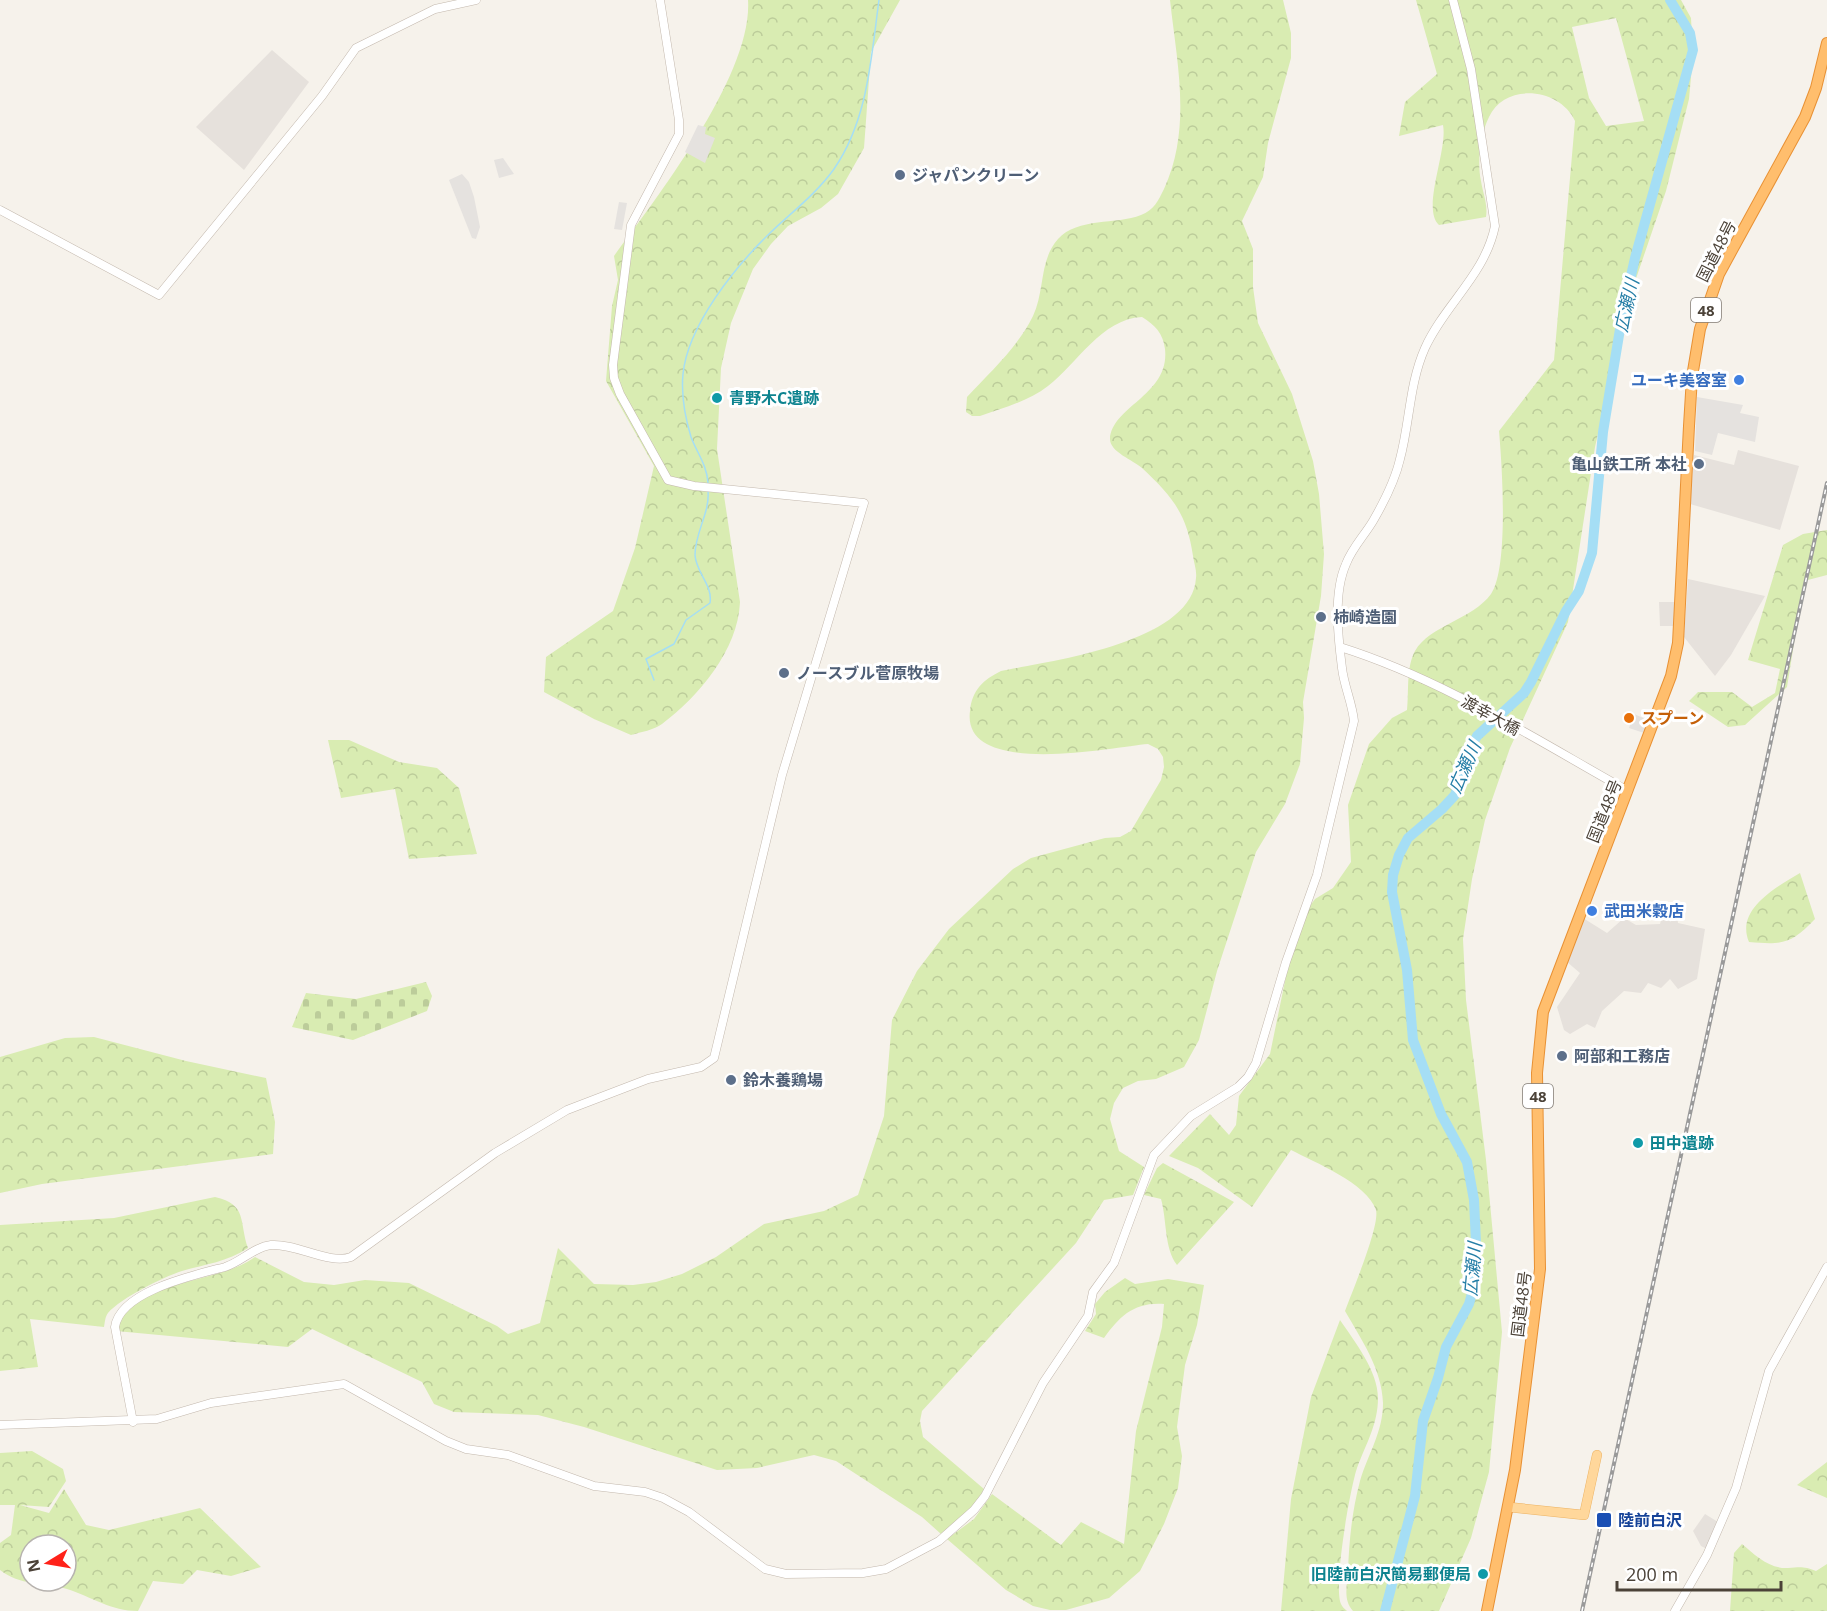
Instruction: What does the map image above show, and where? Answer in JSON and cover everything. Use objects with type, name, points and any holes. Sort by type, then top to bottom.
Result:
[{"type":"highway","name":"国道48号","points":[[1487,1611],[1508,1508],[1540,1269],[1539,1033],[1551,986],[1664,698],[1678,643],[1692,376],[1700,329],[1719,274],[1805,117],[1816,88],[1827,43]]},
{"type":"main road","points":[[1508,1508],[1584,1515],[1597,1455]]},
{"type":"street","points":[[0,210],[159,295],[322,96],[356,48],[435,9],[476,0]]},
{"type":"street","points":[[133,1422],[115,1328],[118,1315],[128,1304],[193,1274],[227,1266],[268,1245],[306,1249],[341,1260],[351,1257],[495,1153],[567,1110],[648,1078],[700,1066],[714,1058],[782,775],[864,503],[694,486],[668,480],[657,465],[616,386],[613,365],[632,225],[679,134],[680,120],[660,0]]},
{"type":"street","points":[[0,1425],[133,1422],[157,1419],[242,1397],[344,1384],[464,1448],[508,1455],[594,1486],[645,1492],[663,1498],[689,1512],[774,1573],[877,1572],[939,1541],[974,1510],[985,1496],[1043,1383],[1085,1322],[1093,1292],[1117,1257],[1154,1155],[1191,1116],[1238,1087],[1248,1077],[1256,1063],[1286,962],[1317,875],[1353,721],[1352,702],[1342,670],[1340,647],[1339,599],[1343,570],[1372,522],[1395,476],[1413,383],[1426,346],[1479,269],[1491,242],[1495,226],[1471,69],[1453,0]]},
{"type":"street","name":"渡幸大橋","points":[[1340,647],[1394,666],[1443,688],[1628,791]]},
{"type":"street","points":[[1675,1611],[1707,1555],[1736,1488],[1769,1371],[1827,1267]]},
{"type":"shaded area","points":[[272,50],[309,82],[244,170],[196,127]]},
{"type":"shaded area","points":[[698,125],[706,127],[705,134],[715,138],[705,163],[685,152]]},
{"type":"shaded area","points":[[503,158],[514,174],[499,178],[494,160]]},
{"type":"shaded area","points":[[462,174],[469,182],[474,197],[480,227],[476,239],[472,238],[449,180]]},
{"type":"shaded area","points":[[619,202],[627,203],[622,230],[614,229]]},
{"type":"shaded area","points":[[1697,397],[1743,405],[1740,413],[1759,417],[1755,442],[1718,433],[1712,455],[1695,451]]},
{"type":"shaded area","points":[[1738,450],[1799,466],[1780,530],[1690,504],[1694,455],[1734,465]]},
{"type":"shaded area","points":[[1688,579],[1765,596],[1731,655],[1715,676],[1684,637]]},
{"type":"shaded area","points":[[1659,602],[1675,602],[1674,626],[1660,626]]},
{"type":"shaded area","points":[[1634,714],[1648,720],[1644,733],[1629,728]]},
{"type":"shaded area","points":[[1663,913],[1677,914],[1678,923],[1705,929],[1697,979],[1678,989],[1670,979],[1661,988],[1648,983],[1641,993],[1624,991],[1602,1011],[1595,1028],[1587,1024],[1570,1034],[1564,1030],[1557,1007],[1580,973],[1566,961],[1583,918],[1607,933],[1624,918],[1636,925],[1660,924]]},
{"type":"shaded area","points":[[1705,1514],[1718,1522],[1707,1549],[1701,1546],[1693,1531]]},
{"type":"green space","points":[[748,0],[900,0],[871,52],[864,148],[838,194],[821,208],[788,226],[771,244],[753,269],[731,323],[721,368],[717,449],[740,602],[738,620],[732,637],[714,670],[690,700],[659,726],[631,735],[594,719],[544,692],[546,657],[613,611],[635,548],[654,466],[606,381],[612,306],[618,280],[614,256],[677,169],[719,98],[735,63],[745,30]]},
{"type":"green space","points":[[1170,0],[1283,0],[1291,33],[1291,58],[1268,143],[1263,177],[1242,221],[1253,249],[1253,287],[1258,323],[1292,394],[1313,461],[1319,494],[1324,554],[1321,596],[1303,702],[1300,764],[1285,804],[1256,852],[1217,971],[1199,1040],[1184,1067],[1156,1079],[1138,1081],[1123,1088],[1114,1103],[1110,1119],[1119,1151],[1144,1167],[1133,1195],[1104,1200],[1076,1243],[922,1411],[920,1421],[923,1437],[984,1489],[969,1515],[941,1534],[922,1517],[836,1461],[814,1455],[757,1468],[717,1470],[584,1427],[538,1415],[454,1412],[434,1404],[422,1382],[312,1329],[288,1347],[116,1331],[122,1313],[134,1302],[149,1294],[224,1272],[255,1257],[304,1282],[334,1285],[365,1280],[409,1283],[497,1326],[508,1334],[540,1323],[558,1248],[594,1284],[633,1285],[656,1282],[682,1274],[716,1257],[764,1224],[824,1211],[858,1195],[884,1116],[892,1020],[917,971],[949,929],[1013,869],[1031,858],[1105,838],[1120,837],[1131,831],[1161,780],[1164,767],[1163,757],[1158,749],[1148,744],[1074,753],[1013,752],[989,745],[974,732],[970,711],[973,697],[979,686],[1001,671],[1115,645],[1171,619],[1188,600],[1196,573],[1187,528],[1182,517],[1162,488],[1142,468],[1118,452],[1110,439],[1113,428],[1120,417],[1159,378],[1164,365],[1165,349],[1160,334],[1142,317],[1114,325],[1091,344],[1059,377],[1033,396],[980,416],[972,416],[966,412],[967,397],[1012,349],[1033,316],[1048,256],[1058,239],[1066,232],[1086,224],[1141,215],[1155,205],[1164,189],[1173,166],[1180,119],[1179,72]]},
{"type":"green space","points":[[1416,0],[1681,0],[1691,18],[1693,55],[1689,99],[1666,191],[1628,302],[1595,447],[1568,622],[1510,748],[1485,820],[1472,879],[1463,939],[1466,1000],[1486,1160],[1502,1332],[1489,1472],[1471,1538],[1439,1611],[1353,1611],[1346,1593],[1353,1515],[1360,1481],[1381,1424],[1383,1403],[1375,1366],[1345,1311],[1370,1244],[1376,1210],[1371,1200],[1351,1182],[1291,1150],[1252,1207],[1198,1168],[1169,1156],[1210,1114],[1229,1135],[1236,1125],[1239,1096],[1270,1054],[1297,923],[1315,899],[1333,888],[1351,862],[1348,805],[1369,744],[1392,718],[1407,710],[1410,665],[1415,651],[1422,642],[1483,603],[1491,594],[1497,581],[1503,515],[1499,431],[1554,360],[1575,121],[1568,110],[1545,96],[1519,94],[1507,98],[1489,117],[1480,149],[1479,166],[1486,203],[1486,217],[1439,225],[1434,217],[1433,206],[1444,136],[1443,125],[1399,136],[1405,102],[1437,74]],"holes":[[[1616,18],[1644,121],[1606,126],[1589,98],[1572,27]]]},
{"type":"green space","points":[[1827,530],[1827,575],[1804,581],[1787,687],[1745,725],[1728,727],[1689,701],[1698,692],[1732,692],[1752,707],[1775,693],[1780,669],[1748,660],[1783,545],[1803,534]]},
{"type":"green space","points":[[328,740],[349,740],[399,762],[437,768],[459,788],[477,854],[409,859],[395,789],[341,798]]},
{"type":"green space","points":[[1800,873],[1815,919],[1799,934],[1786,941],[1749,942],[1746,930],[1753,909],[1770,892]]},
{"type":"green space","points":[[426,982],[432,996],[427,1011],[353,1040],[292,1027],[306,993],[356,999]]},
{"type":"green space","points":[[94,1037],[186,1061],[266,1078],[275,1122],[273,1154],[42,1184],[0,1193],[0,1057],[65,1038]]},
{"type":"green space","points":[[1163,1163],[1234,1202],[1177,1265],[1168,1242],[1161,1199],[1144,1195],[1157,1168]]},
{"type":"green space","points":[[215,1197],[226,1200],[238,1210],[248,1248],[224,1260],[174,1274],[143,1289],[114,1307],[108,1313],[104,1327],[30,1319],[38,1367],[0,1371],[0,1225],[114,1218]]},
{"type":"green space","points":[[1125,1278],[1135,1284],[1168,1279],[1204,1285],[1197,1325],[1185,1365],[1177,1427],[1182,1456],[1178,1488],[1164,1524],[1140,1571],[1109,1598],[1066,1610],[1050,1610],[1033,1606],[1006,1590],[947,1539],[974,1519],[992,1494],[1061,1545],[1081,1522],[1124,1544],[1136,1431],[1162,1327],[1164,1304],[1144,1305],[1136,1308],[1122,1317],[1104,1338],[1085,1331],[1096,1314],[1095,1304],[1105,1292]]},
{"type":"green space","points":[[1340,1320],[1370,1367],[1378,1398],[1374,1425],[1354,1479],[1343,1537],[1339,1594],[1341,1605],[1347,1611],[1281,1611],[1291,1499],[1311,1397]]},
{"type":"green space","points":[[32,1451],[63,1469],[66,1481],[49,1507],[20,1505],[49,1513],[64,1489],[86,1525],[109,1530],[200,1508],[261,1567],[231,1576],[197,1570],[183,1584],[153,1581],[138,1611],[119,1609],[77,1593],[78,1533],[18,1533],[18,1580],[0,1570],[0,1543],[11,1535],[15,1505],[0,1505],[0,1453]]},
{"type":"green space","points":[[1827,1462],[1827,1498],[1797,1485]]},
{"type":"green space","points":[[1742,1544],[1763,1560],[1781,1568],[1805,1568],[1816,1571],[1827,1564],[1827,1611],[1730,1611],[1734,1553]]},
{"type":"waterway","points":[[708,483],[704,465],[691,437],[685,414],[683,374],[687,355],[703,317],[728,280],[756,247],[820,186],[834,169],[845,150],[854,130],[866,88],[879,0]]},
{"type":"waterway","name":"広瀬川","points":[[1385,1611],[1415,1496],[1423,1421],[1446,1347],[1469,1304],[1473,1290],[1476,1243],[1474,1200],[1467,1162],[1441,1114],[1413,1040],[1407,970],[1392,892],[1393,875],[1399,855],[1408,838],[1455,795],[1470,749],[1477,736],[1524,693],[1531,682],[1566,611],[1579,591],[1592,553],[1603,432],[1623,311],[1635,258],[1693,50],[1690,33],[1670,0]]},
{"type":"waterway","points":[[654,680],[646,659],[674,644],[686,620],[710,603],[709,590],[698,568],[695,555],[697,538],[707,507],[708,491]]},
{"type":"railway","points":[[1582,1611],[1827,483]]},
{"type":"place","name":"ジャパンクリーン","points":[[900,175]]},
{"type":"place","name":"ユーキ美容室","points":[[1739,380]]},
{"type":"place","name":"青野木C遺跡","points":[[717,398]]},
{"type":"place","name":"亀山鉄工所 本社","points":[[1699,464]]},
{"type":"place","name":"柿崎造園","points":[[1321,617]]},
{"type":"place","name":"ノースブル菅原牧場","points":[[784,673]]},
{"type":"place","name":"スプーン","points":[[1629,718]]},
{"type":"place","name":"武田米穀店","points":[[1592,911]]},
{"type":"place","name":"阿部和工務店","points":[[1562,1056]]},
{"type":"place","name":"鈴木養鶏場","points":[[731,1080]]},
{"type":"place","name":"田中遺跡","points":[[1638,1143]]},
{"type":"place","name":"陸前白沢","points":[[1604,1520]]},
{"type":"place","name":"旧陸前白沢簡易郵便局","points":[[1483,1574]]}]
